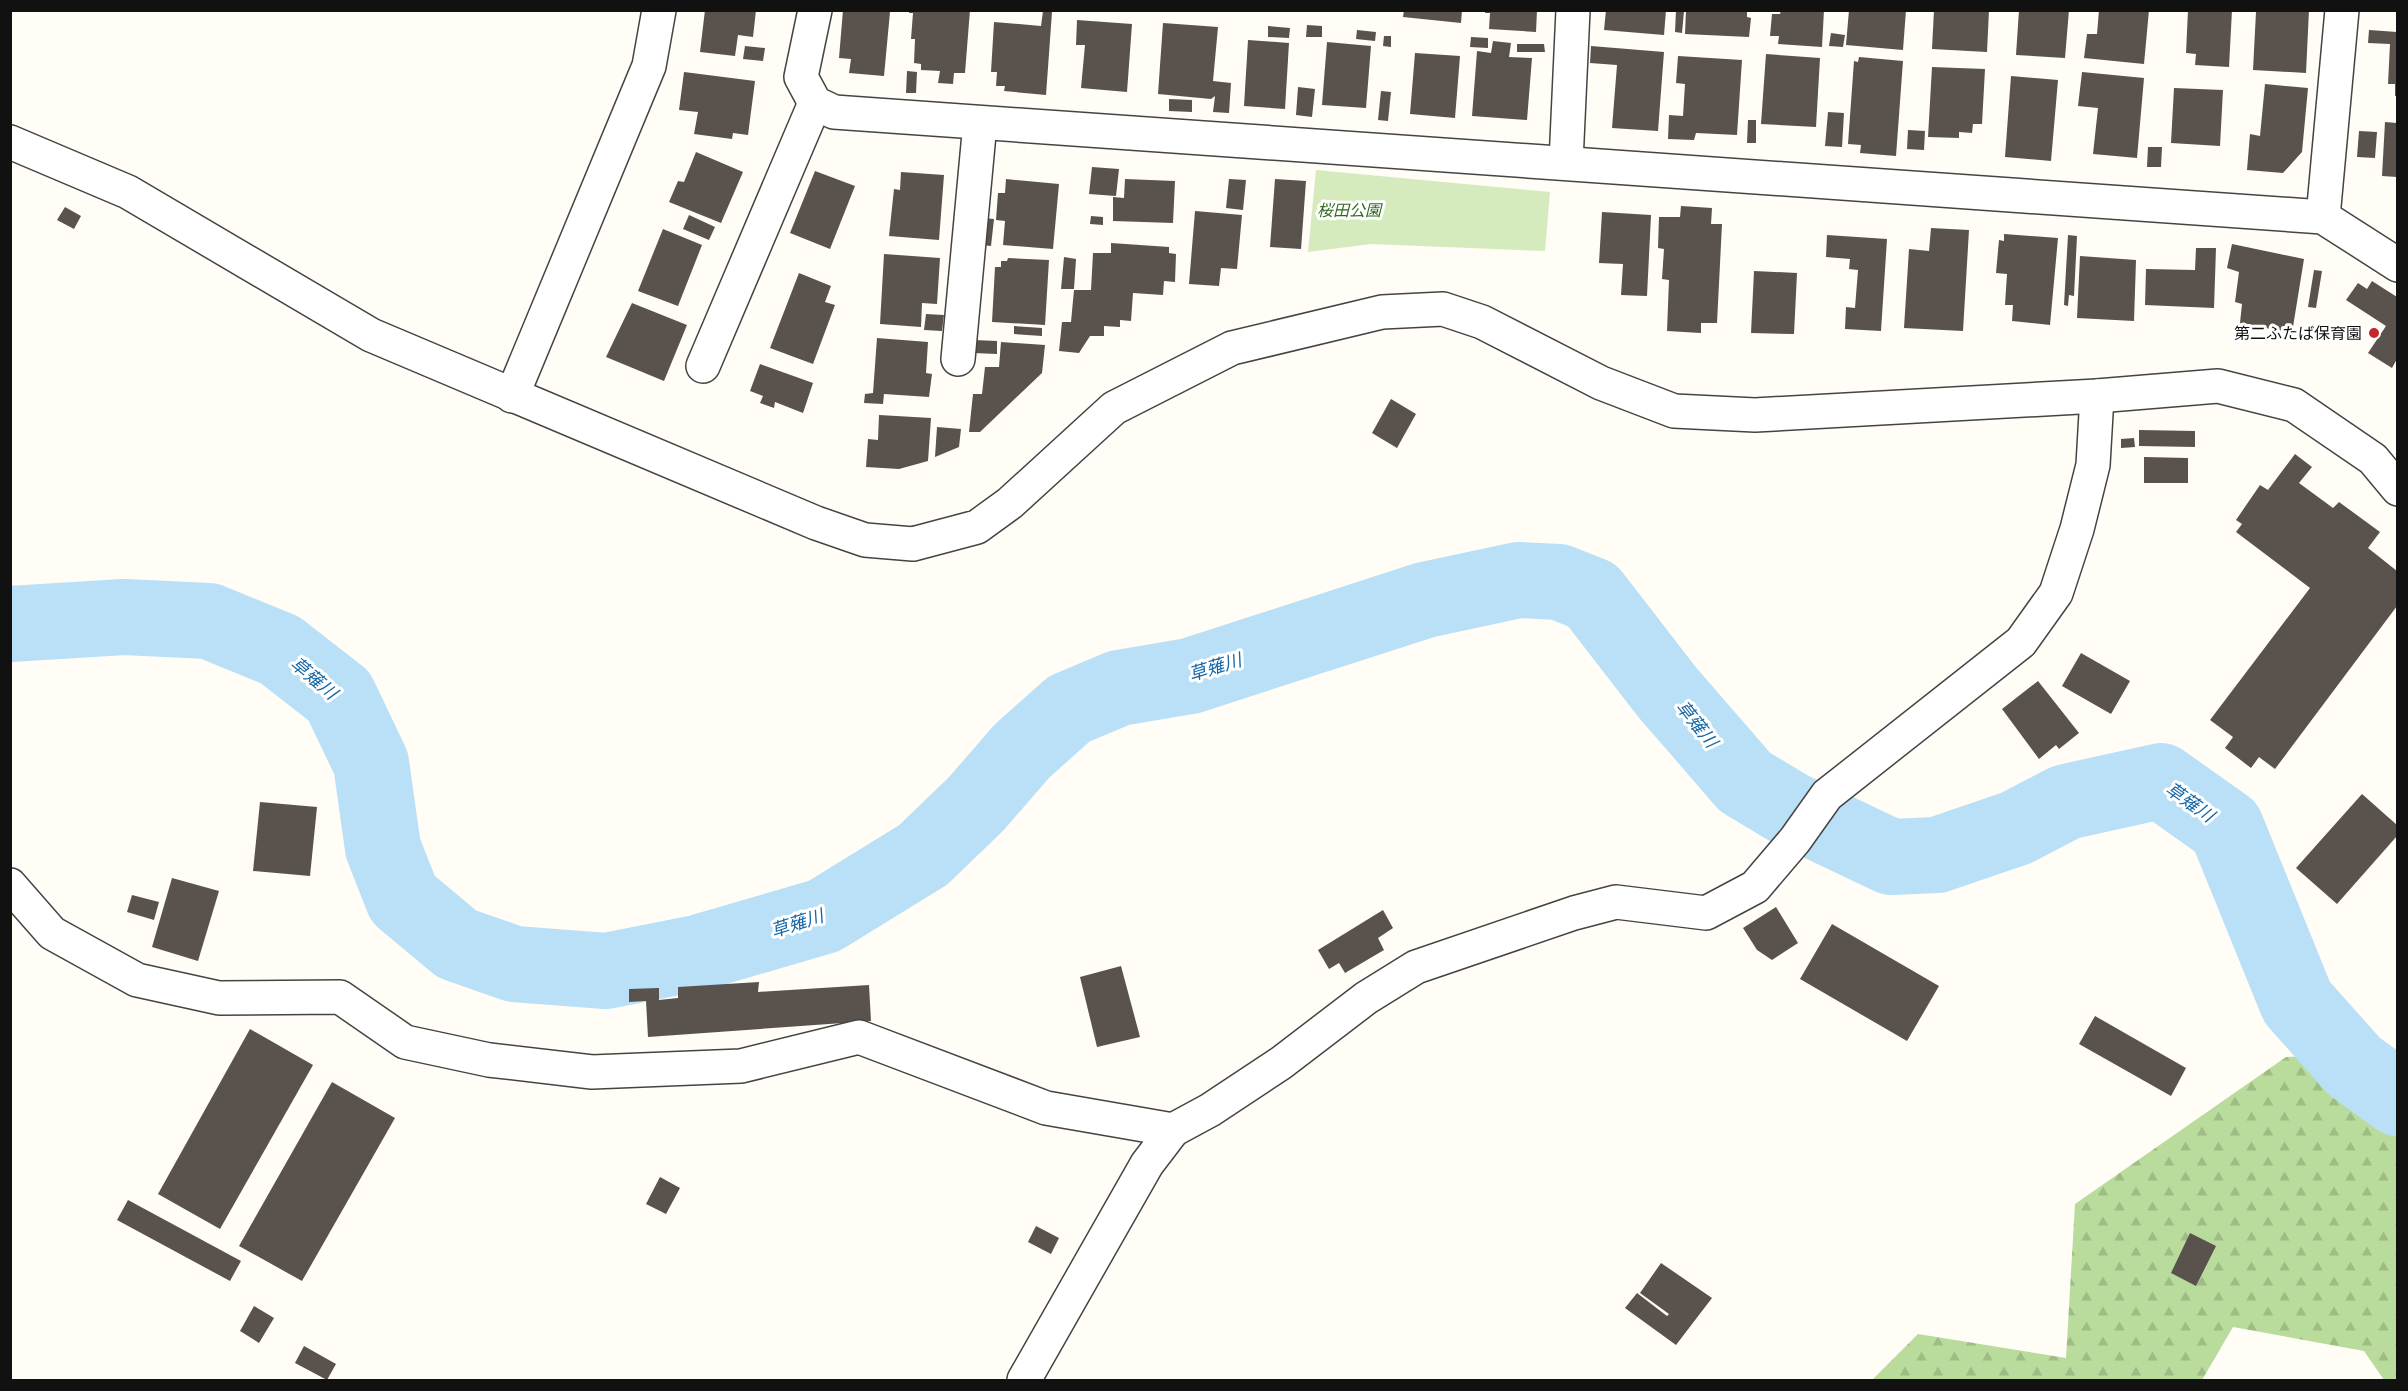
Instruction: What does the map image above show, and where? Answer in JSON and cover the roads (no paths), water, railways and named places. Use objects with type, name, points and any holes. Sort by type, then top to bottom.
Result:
[{"type":"street","points":[[512,396],[649,66],[659,10]]},
{"type":"street","points":[[815,10],[801,77],[815,103],[834,112],[2324,217],[2397,265]]},
{"type":"street","points":[[1566,162],[1572,10]]},
{"type":"street","points":[[2324,217],[2342,10]]},
{"type":"street","points":[[703,366],[815,103]]},
{"type":"street","points":[[958,359],[980,123]]},
{"type":"street","points":[[10,142],[128,192],[370,335],[816,523],[865,540],[913,544],[977,527],[1010,503],[1114,408],[1232,348],[1382,312],[1443,309],[1482,322],[1601,383],[1674,411],[1755,415],[2097,396],[2218,386],[2294,405],[2373,459],[2397,489]]},
{"type":"street","points":[[1024,1380],[1147,1164],[1173,1130],[1252,1082],[1366,998],[1416,967],[1485,941],[1616,902],[1706,913],[1755,887],[1795,840],[1827,795],[2021,642],[2056,592],[2077,529],[2093,465],[2097,396]]},
{"type":"street","points":[[10,885],[52,933],[136,980],[219,998],[340,997],[405,1042],[489,1060],[592,1072],[741,1066],[859,1037],[1046,1108],[1173,1130]]},
{"type":"waterway","name":"草薙川","points":[[10,624],[124,617],[209,621],[280,650],[339,696],[371,763],[383,848],[403,899],[457,944],[514,964],[606,971],[697,953],[824,916],[923,855],[976,804],[1022,751],[1069,709],[1119,688],[1190,676],[1425,600],[1519,580],[1559,582],[1592,595],[1667,692],[1745,782],[1790,809],[1891,857],[1937,855],[2016,828],[2066,802],[2161,781],[2226,827],[2297,1002],[2354,1066],[2398,1098]]},
{"type":"place","name":"第二ふたば保育園","points":[[2374,333]]},
{"type":"park label","name":"桜田公園","points":[[1349,210]]}]
